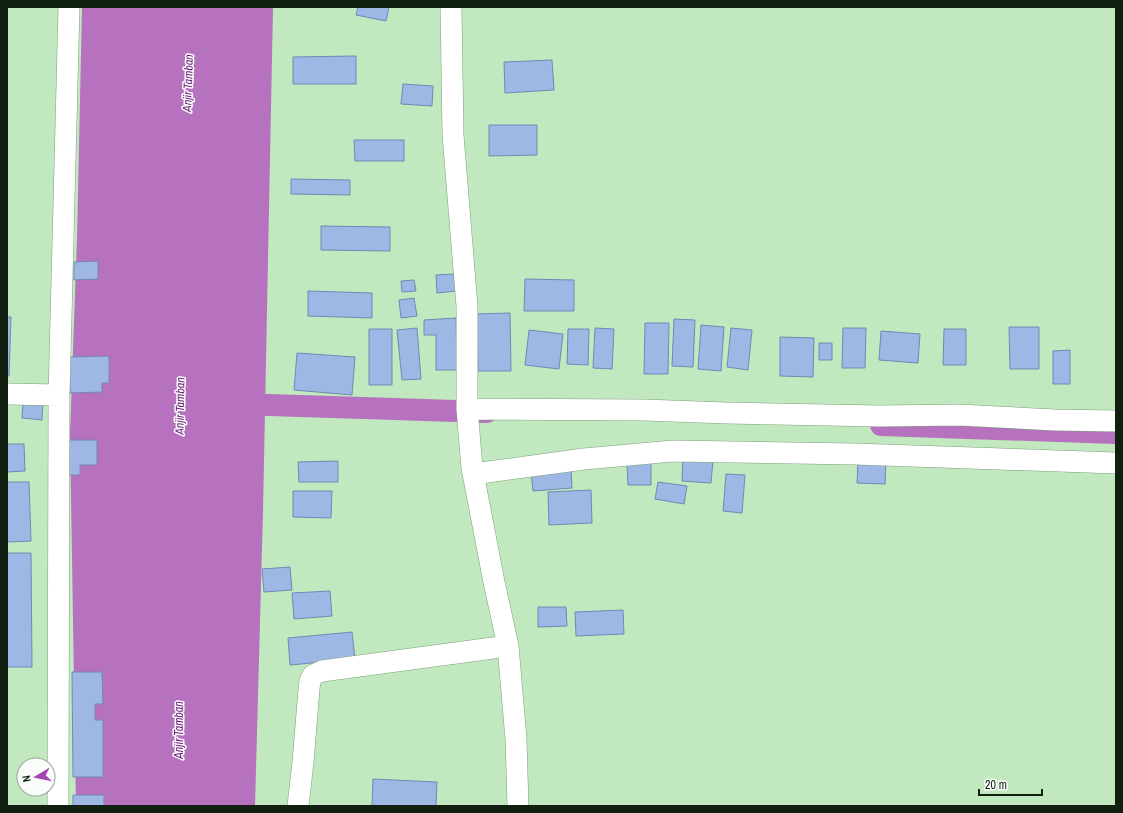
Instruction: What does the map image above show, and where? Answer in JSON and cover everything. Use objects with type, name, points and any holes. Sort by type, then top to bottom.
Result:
[{"type":"street","points":[[58,806],[59,395],[69,7]]},
{"type":"street","points":[[451,7],[453,135],[467,306],[468,414],[473,471],[508,646],[516,739],[518,806]]},
{"type":"street","points":[[7,394],[59,395]]},
{"type":"street","points":[[468,414],[644,410],[727,413],[959,415],[1055,420],[1116,421]]},
{"type":"street","points":[[473,471],[672,451],[855,454],[1116,463]]},
{"type":"street","points":[[298,806],[309,689],[310,681],[313,675],[322,671],[508,646]]},
{"type":"water","name":"Anjir Tamban","points":[[82,7],[273,7],[263,511],[255,806],[76,806],[70,434],[77,238]]},
{"type":"building","points":[[358,7],[389,7],[386,21],[356,15]]},
{"type":"building","points":[[356,56],[356,84],[293,84],[293,57]]},
{"type":"building","points":[[552,60],[554,90],[505,93],[504,62]]},
{"type":"building","points":[[403,84],[433,86],[432,106],[401,104]]},
{"type":"building","points":[[489,125],[537,125],[537,155],[489,156]]},
{"type":"building","points":[[354,140],[404,140],[404,161],[355,161]]},
{"type":"building","points":[[291,179],[350,180],[350,195],[291,194]]},
{"type":"building","points":[[321,226],[390,227],[390,251],[321,250]]},
{"type":"building","points":[[98,261],[98,279],[74,280],[74,262]]},
{"type":"building","points":[[454,274],[456,291],[437,293],[436,275]]},
{"type":"building","points":[[525,279],[574,280],[574,311],[524,311]]},
{"type":"building","points":[[414,280],[416,291],[402,292],[401,281]]},
{"type":"building","points":[[308,291],[372,293],[372,318],[308,316]]},
{"type":"building","points":[[414,298],[417,316],[401,318],[399,300]]},
{"type":"building","points":[[510,313],[511,371],[478,371],[477,314]]},
{"type":"building","points":[[7,317],[11,317],[9,376],[7,376]]},
{"type":"building","points":[[456,318],[457,370],[436,370],[436,335],[424,335],[424,320]]},
{"type":"building","points":[[674,319],[695,320],[693,367],[672,366]]},
{"type":"building","points":[[645,323],[669,323],[668,374],[644,374]]},
{"type":"building","points":[[701,325],[724,327],[721,371],[698,369]]},
{"type":"building","points":[[1009,327],[1039,327],[1039,369],[1010,369]]},
{"type":"building","points":[[417,328],[421,379],[402,380],[397,330]]},
{"type":"building","points":[[595,328],[614,329],[612,369],[593,368]]},
{"type":"building","points":[[731,328],[752,330],[748,370],[727,367]]},
{"type":"building","points":[[843,328],[866,328],[865,368],[842,368]]},
{"type":"building","points":[[369,329],[392,329],[392,385],[369,385]]},
{"type":"building","points":[[568,329],[589,329],[588,365],[567,364]]},
{"type":"building","points":[[944,329],[966,329],[966,365],[943,365]]},
{"type":"building","points":[[529,330],[563,334],[559,369],[525,365]]},
{"type":"building","points":[[881,331],[920,334],[918,363],[879,360]]},
{"type":"building","points":[[780,337],[814,338],[813,377],[780,376]]},
{"type":"building","points":[[819,343],[832,343],[832,360],[819,360]]},
{"type":"building","points":[[1070,350],[1070,384],[1053,384],[1053,351]]},
{"type":"building","points":[[297,353],[355,357],[352,395],[294,390]]},
{"type":"building","points":[[109,356],[109,383],[102,383],[102,392],[70,393],[69,357]]},
{"type":"building","points":[[23,400],[43,402],[42,420],[22,418]]},
{"type":"building","points":[[65,440],[97,440],[97,465],[80,465],[80,475],[65,475]]},
{"type":"building","points":[[7,444],[24,444],[25,471],[7,472]]},
{"type":"building","points":[[683,457],[713,460],[711,483],[682,481]]},
{"type":"building","points":[[338,461],[338,482],[299,482],[298,462]]},
{"type":"building","points":[[858,461],[886,462],[885,484],[857,483]]},
{"type":"building","points":[[651,463],[651,485],[628,485],[627,464]]},
{"type":"building","points":[[571,469],[572,488],[533,491],[531,472]]},
{"type":"building","points":[[726,474],[745,475],[742,513],[723,511]]},
{"type":"building","points":[[7,482],[29,482],[31,541],[7,542]]},
{"type":"building","points":[[658,482],[687,486],[684,504],[655,499]]},
{"type":"building","points":[[591,490],[592,523],[549,525],[548,492]]},
{"type":"building","points":[[293,491],[332,491],[331,518],[293,517]]},
{"type":"building","points":[[7,553],[31,553],[32,667],[7,667]]},
{"type":"building","points":[[290,567],[292,590],[264,592],[262,569]]},
{"type":"building","points":[[330,591],[332,616],[294,619],[292,593]]},
{"type":"building","points":[[538,607],[566,607],[567,626],[538,627]]},
{"type":"building","points":[[623,610],[624,634],[576,636],[575,612]]},
{"type":"building","points":[[352,632],[355,659],[290,665],[288,638]]},
{"type":"building","points":[[72,672],[102,672],[103,704],[95,704],[95,720],[103,720],[103,777],[73,777]]},
{"type":"building","points":[[373,779],[437,782],[436,806],[372,806]]},
{"type":"building","points":[[73,795],[104,795],[104,806],[73,806]]},
{"type":"waterway","points":[[236,404],[487,412]]},
{"type":"waterway","points":[[881,425],[1116,433]]}]
